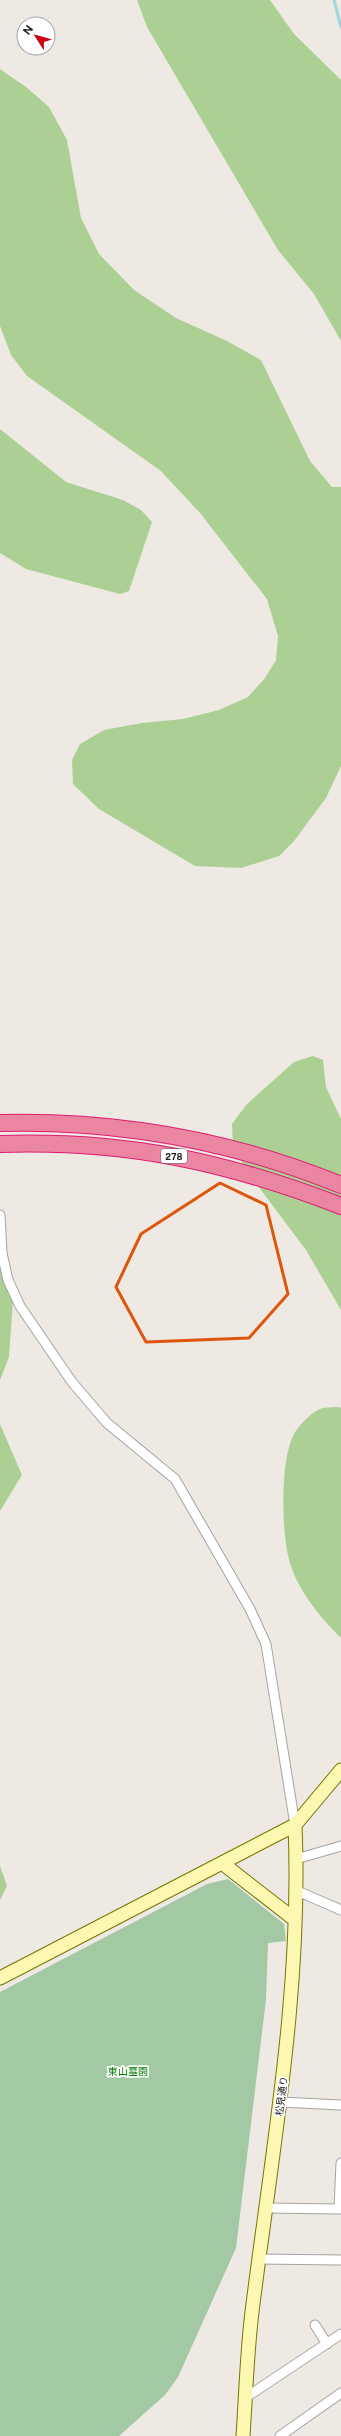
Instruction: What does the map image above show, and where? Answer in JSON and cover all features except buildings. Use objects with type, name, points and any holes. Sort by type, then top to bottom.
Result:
[{"type":"highway","name":"278","points":[[0,1123],[43,1122],[107,1125],[162,1132],[261,1156],[341,1185]]},
{"type":"highway","name":"278","points":[[0,1144],[44,1143],[104,1146],[159,1153],[214,1164],[255,1175],[341,1206]]},
{"type":"street","points":[[0,1215],[2,1253],[8,1280],[20,1306],[72,1382],[107,1423],[175,1479],[250,1609],[266,1644],[295,1826]]},
{"type":"street","points":[[0,1978],[295,1826],[341,1770]]},
{"type":"street","name":"松見通り","points":[[243,2436],[251,2323],[289,2029],[296,1859],[295,1826]]},
{"type":"street","points":[[296,1859],[341,1846]]},
{"type":"street","points":[[222,1863],[294,1919]]},
{"type":"street","points":[[295,1890],[341,1910]]},
{"type":"street","points":[[280,2102],[341,2105]]},
{"type":"street","points":[[266,2208],[340,2209],[341,2163]]},
{"type":"street","points":[[260,2259],[341,2260]]},
{"type":"street","points":[[315,2325],[327,2344]]},
{"type":"street","points":[[245,2398],[341,2334]]},
{"type":"street","points":[[280,2436],[338,2395],[341,2405]]},
{"type":"highlighted area","points":[[220,1183],[266,1205],[288,1294],[249,1338],[146,1342],[116,1287],[141,1234]]},
{"type":"green space","points":[[137,0],[270,0],[294,34],[341,80],[341,341],[314,294],[278,250],[147,27]]},
{"type":"green space","points":[[0,69],[26,87],[49,107],[67,140],[81,218],[99,254],[134,290],[176,318],[227,341],[261,360],[310,461],[332,487],[341,487],[341,766],[326,798],[294,841],[279,856],[241,868],[195,866],[99,809],[73,784],[72,760],[80,744],[104,730],[142,723],[183,719],[219,710],[248,697],[265,678],[276,660],[278,636],[267,599],[200,513],[161,471],[27,376],[11,355],[0,326]]},
{"type":"green space","points":[[0,429],[66,482],[123,500],[141,510],[152,522],[129,591],[120,594],[26,569],[0,553]]},
{"type":"green space","points":[[313,1056],[323,1060],[326,1087],[341,1119],[341,1310],[306,1250],[249,1174],[233,1147],[232,1124],[246,1105],[294,1062]]},
{"type":"green space","points":[[0,1246],[14,1286],[9,1357],[0,1380]]},
{"type":"green space","points":[[341,1408],[341,1638],[325,1622],[311,1604],[294,1574],[287,1550],[283,1497],[286,1461],[289,1446],[294,1434],[308,1417],[318,1410]]},
{"type":"green space","points":[[0,1424],[22,1475],[0,1511]]},
{"type":"green space","points":[[0,1866],[7,1886],[0,1900]]},
{"type":"green space","name":"東山墓園","points":[[228,1879],[284,1924],[286,1941],[268,1943],[266,1999],[236,2248],[178,2377],[165,2395],[119,2436],[0,2436],[0,1992],[207,1884]]},
{"type":"waterway","points":[[334,0],[341,27]]}]
